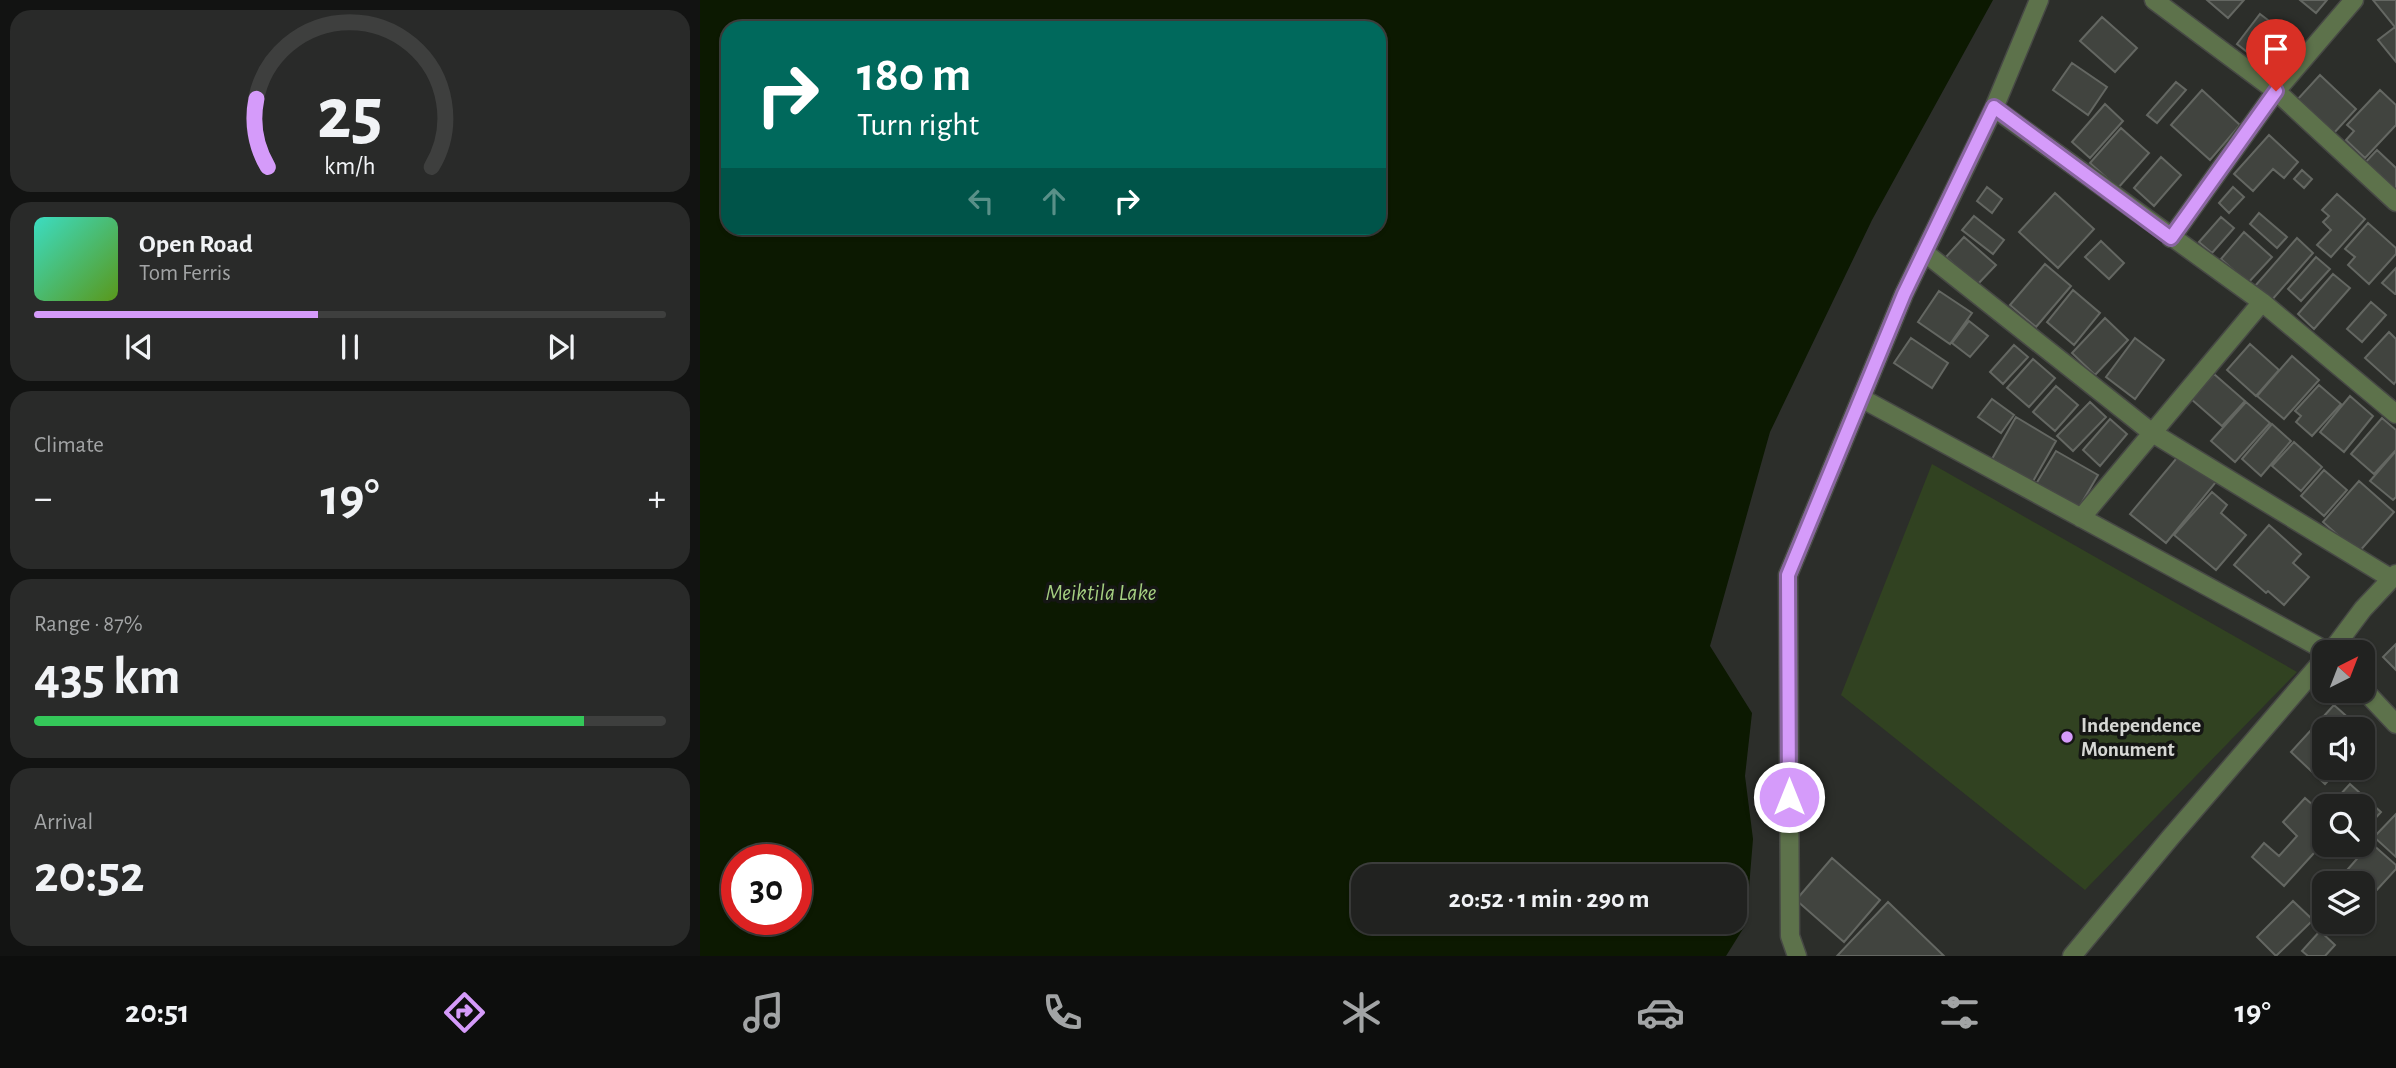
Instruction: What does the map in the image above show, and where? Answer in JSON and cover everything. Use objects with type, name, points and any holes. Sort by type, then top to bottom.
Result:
[{"type":"street","points":[[1797,956],[1790,936],[1788,575],[1904,294],[1994,107],[2039,0]]},
{"type":"street","points":[[2154,0],[2276,91],[2396,202]]},
{"type":"street","points":[[2171,238],[2276,91],[2354,0]]},
{"type":"street","points":[[1994,107],[2262,302],[2396,414]]},
{"type":"street","points":[[1924,252],[2151,432],[2394,576],[2363,609],[2340,640]]},
{"type":"street","points":[[2081,518],[2262,302]]},
{"type":"street","points":[[1861,398],[2312,643]]},
{"type":"street","points":[[2072,956],[2312,673]]},
{"type":"street","points":[[2375,702],[2396,724]]},
{"type":"shaded area","points":[[1932,464],[2297,672],[2085,890],[1841,695]]},
{"type":"water","name":"Meiktila Lake","points":[[700,0],[1993,0],[1872,220],[1770,432],[1710,646],[1752,713],[1745,776],[1753,839],[1747,912],[1747,864],[1351,864],[1351,934],[1740,934],[1726,956],[700,956]]},
{"type":"building","points":[[2207,0],[2244,0],[2228,18]]},
{"type":"building","points":[[2300,0],[2327,0],[2316,13]]},
{"type":"building","points":[[2373,0],[2396,0],[2396,62],[2378,40],[2395,27]]},
{"type":"building","points":[[2260,14],[2293,39],[2269,69],[2237,44]]},
{"type":"building","points":[[2102,17],[2137,48],[2115,72],[2080,41]]},
{"type":"building","points":[[2072,63],[2107,87],[2088,115],[2053,90]]},
{"type":"building","points":[[2320,75],[2356,109],[2333,134],[2297,100]]},
{"type":"building","points":[[2176,82],[2186,90],[2157,123],[2147,115]]},
{"type":"building","points":[[2202,90],[2240,125],[2210,160],[2171,125]]},
{"type":"building","points":[[2380,90],[2396,105],[2396,125],[2365,158],[2346,140],[2354,131],[2347,125]]},
{"type":"building","points":[[2105,104],[2123,121],[2090,158],[2072,142]]},
{"type":"building","points":[[2121,128],[2149,153],[2118,188],[2090,163]]},
{"type":"building","points":[[2269,135],[2298,162],[2284,178],[2273,169],[2253,191],[2234,174]]},
{"type":"building","points":[[2377,150],[2396,168],[2396,192],[2361,167]]},
{"type":"building","points":[[2161,157],[2181,175],[2154,206],[2134,188]]},
{"type":"building","points":[[2302,170],[2312,179],[2304,188],[2294,179]]},
{"type":"building","points":[[1987,187],[2002,199],[1992,213],[1977,201]]},
{"type":"building","points":[[2233,187],[2244,197],[2229,213],[2219,203]]},
{"type":"building","points":[[2055,193],[2094,229],[2058,268],[2019,232]]},
{"type":"building","points":[[2337,194],[2365,219],[2331,257],[2317,245],[2331,230],[2323,222],[2329,216],[2322,210]]},
{"type":"building","points":[[2259,213],[2287,237],[2277,248],[2250,224]]},
{"type":"building","points":[[1974,216],[2004,240],[1993,254],[1962,230]]},
{"type":"building","points":[[2221,217],[2234,228],[2212,253],[2199,242]]},
{"type":"building","points":[[2368,223],[2396,248],[2396,254],[2369,284],[2348,265],[2355,257],[2345,249]]},
{"type":"building","points":[[2244,232],[2272,257],[2248,283],[2221,259]]},
{"type":"building","points":[[1964,237],[1996,265],[1977,285],[1946,257]]},
{"type":"building","points":[[2297,238],[2313,253],[2271,301],[2255,286]]},
{"type":"building","points":[[2101,241],[2124,263],[2109,279],[2085,257]]},
{"type":"building","points":[[2316,257],[2330,269],[2301,301],[2288,289]]},
{"type":"building","points":[[2045,264],[2071,286],[2036,327],[2010,305]]},
{"type":"building","points":[[2396,268],[2396,294],[2395,294],[2382,283]]},
{"type":"building","points":[[2333,274],[2350,288],[2314,329],[2298,314]]},
{"type":"building","points":[[2073,290],[2100,313],[2074,345],[2047,322]]},
{"type":"building","points":[[1939,291],[1972,313],[1950,344],[1918,322]]},
{"type":"building","points":[[2371,302],[2386,315],[2362,342],[2347,329]]},
{"type":"building","points":[[2105,318],[2128,340],[2095,375],[2072,353]]},
{"type":"building","points":[[1969,321],[1988,336],[1970,357],[1952,343]]},
{"type":"building","points":[[2389,332],[2396,339],[2394,384],[2365,358]]},
{"type":"building","points":[[1911,338],[1948,363],[1932,388],[1894,363]]},
{"type":"building","points":[[2135,338],[2164,360],[2135,399],[2106,377]]},
{"type":"building","points":[[2250,344],[2279,370],[2256,396],[2227,370]]},
{"type":"building","points":[[2014,345],[2028,357],[2003,384],[1990,372]]},
{"type":"building","points":[[2292,356],[2319,380],[2284,419],[2257,396]]},
{"type":"building","points":[[2033,359],[2055,378],[2029,407],[2007,388]]},
{"type":"building","points":[[2214,374],[2245,401],[2222,426],[2191,399]]},
{"type":"building","points":[[2319,385],[2341,404],[2312,436],[2296,422],[2301,416],[2295,411]]},
{"type":"building","points":[[2056,386],[2078,405],[2055,431],[2033,412]]},
{"type":"building","points":[[2350,396],[2373,416],[2344,452],[2320,432]]},
{"type":"building","points":[[1992,399],[2014,415],[2001,433],[1978,417]]},
{"type":"building","points":[[2090,402],[2106,417],[2073,451],[2057,436]]},
{"type":"building","points":[[2246,402],[2270,423],[2235,462],[2211,441]]},
{"type":"building","points":[[2016,417],[2056,441],[2032,483],[1992,459]]},
{"type":"building","points":[[2382,418],[2396,430],[2396,450],[2374,474],[2351,454]]},
{"type":"building","points":[[2110,419],[2127,434],[2100,466],[2083,450]]},
{"type":"building","points":[[2272,424],[2291,441],[2261,476],[2242,459]]},
{"type":"building","points":[[2294,442],[2322,467],[2301,491],[2272,466]]},
{"type":"building","points":[[2056,451],[2098,475],[2078,509],[2036,484]]},
{"type":"building","points":[[2396,451],[2396,497],[2393,500],[2370,481]]},
{"type":"building","points":[[2181,453],[2216,482],[2166,543],[2130,514]]},
{"type":"building","points":[[2324,470],[2347,490],[2324,516],[2301,496]]},
{"type":"building","points":[[2359,481],[2394,512],[2358,553],[2323,522]]},
{"type":"building","points":[[2212,492],[2227,505],[2221,513],[2246,535],[2216,570],[2174,535]]},
{"type":"building","points":[[2269,525],[2301,554],[2293,563],[2309,577],[2284,605],[2234,565]]},
{"type":"building","points":[[2396,644],[2396,670],[2383,657]]},
{"type":"building","points":[[2334,705],[2347,717],[2323,717]]},
{"type":"building","points":[[2312,729],[2312,772],[2291,752]]},
{"type":"building","points":[[2350,784],[2361,794],[2341,794]]},
{"type":"building","points":[[2305,798],[2312,804],[2312,855],[2284,886],[2252,857],[2264,843],[2279,856],[2297,836],[2283,822]]},
{"type":"building","points":[[2375,807],[2381,812],[2375,819]]},
{"type":"building","points":[[2396,814],[2396,857],[2375,836]]},
{"type":"building","points":[[2375,847],[2396,865],[2396,869],[2375,892],[2375,871],[2348,869],[2359,857],[2375,857]]},
{"type":"building","points":[[1832,858],[1880,900],[1844,942],[1796,900]]},
{"type":"building","points":[[2293,901],[2312,919],[2276,956],[2257,937]]},
{"type":"building","points":[[1888,902],[1944,956],[1837,956]]},
{"type":"building","points":[[2317,934],[2323,934],[2335,945],[2325,956],[2308,956],[2302,951]]},
{"type":"place","name":"Independence Monument","points":[[2067,737]]},
{"type":"route","points":[[1789,797],[1788,575],[1904,294],[1994,107],[2171,238],[2276,91]]}]
